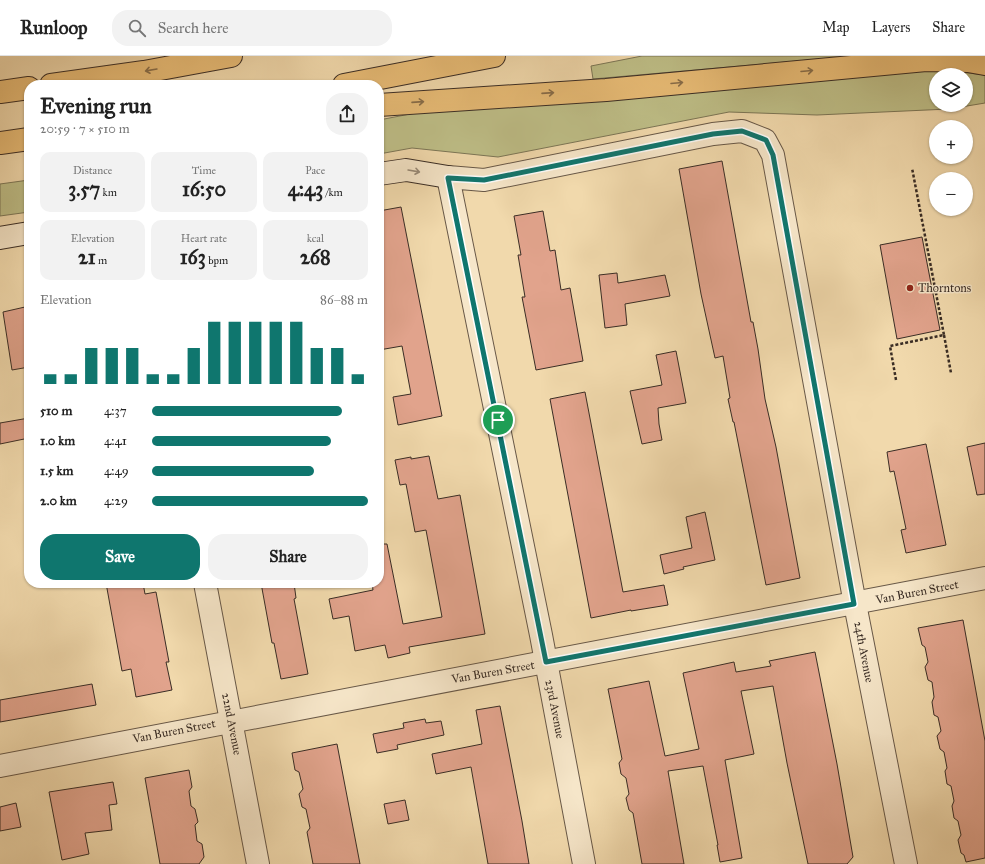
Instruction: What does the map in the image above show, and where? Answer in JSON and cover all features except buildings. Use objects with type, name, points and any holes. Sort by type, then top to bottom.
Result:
[{"type":"highway","points":[[87,80],[144,72],[231,56]]},
{"type":"highway","points":[[370,80],[494,56]]},
{"type":"highway","points":[[384,105],[606,90],[926,60],[968,61],[985,64]]},
{"type":"highway","points":[[0,92],[24,89]]},
{"type":"highway","points":[[0,143],[24,140]]},
{"type":"street","name":"24th Avenue","points":[[384,173],[406,170],[448,178],[484,180],[713,134],[742,131],[766,140],[773,155],[854,604],[906,864]]},
{"type":"street","name":"23rd Avenue","points":[[448,178],[546,662],[584,864]]},
{"type":"street","points":[[0,238],[24,234]]},
{"type":"street","name":"Van Buren Street","points":[[0,766],[231,720],[854,604],[985,578]]},
{"type":"street","name":"22nd Avenue","points":[[206,588],[258,864]]},
{"type":"path","points":[[912,168],[951,373]]},
{"type":"path","points":[[896,380],[890,346],[944,335]]},
{"type":"green space","points":[[642,56],[854,56],[593,79],[591,66]]},
{"type":"green space","points":[[929,69],[929,110],[817,115],[729,112],[498,157],[412,148],[384,153],[384,119],[431,110]]},
{"type":"green space","points":[[973,74],[985,75],[985,103],[973,105]]},
{"type":"green space","points":[[24,181],[24,213],[0,216],[0,184]]},
{"type":"place","name":"Thorntons","points":[[910,288]]},
{"type":"route","points":[[742,131],[766,140],[773,155],[854,604],[546,662],[498,420],[448,178],[484,180],[713,134],[742,131]]}]
